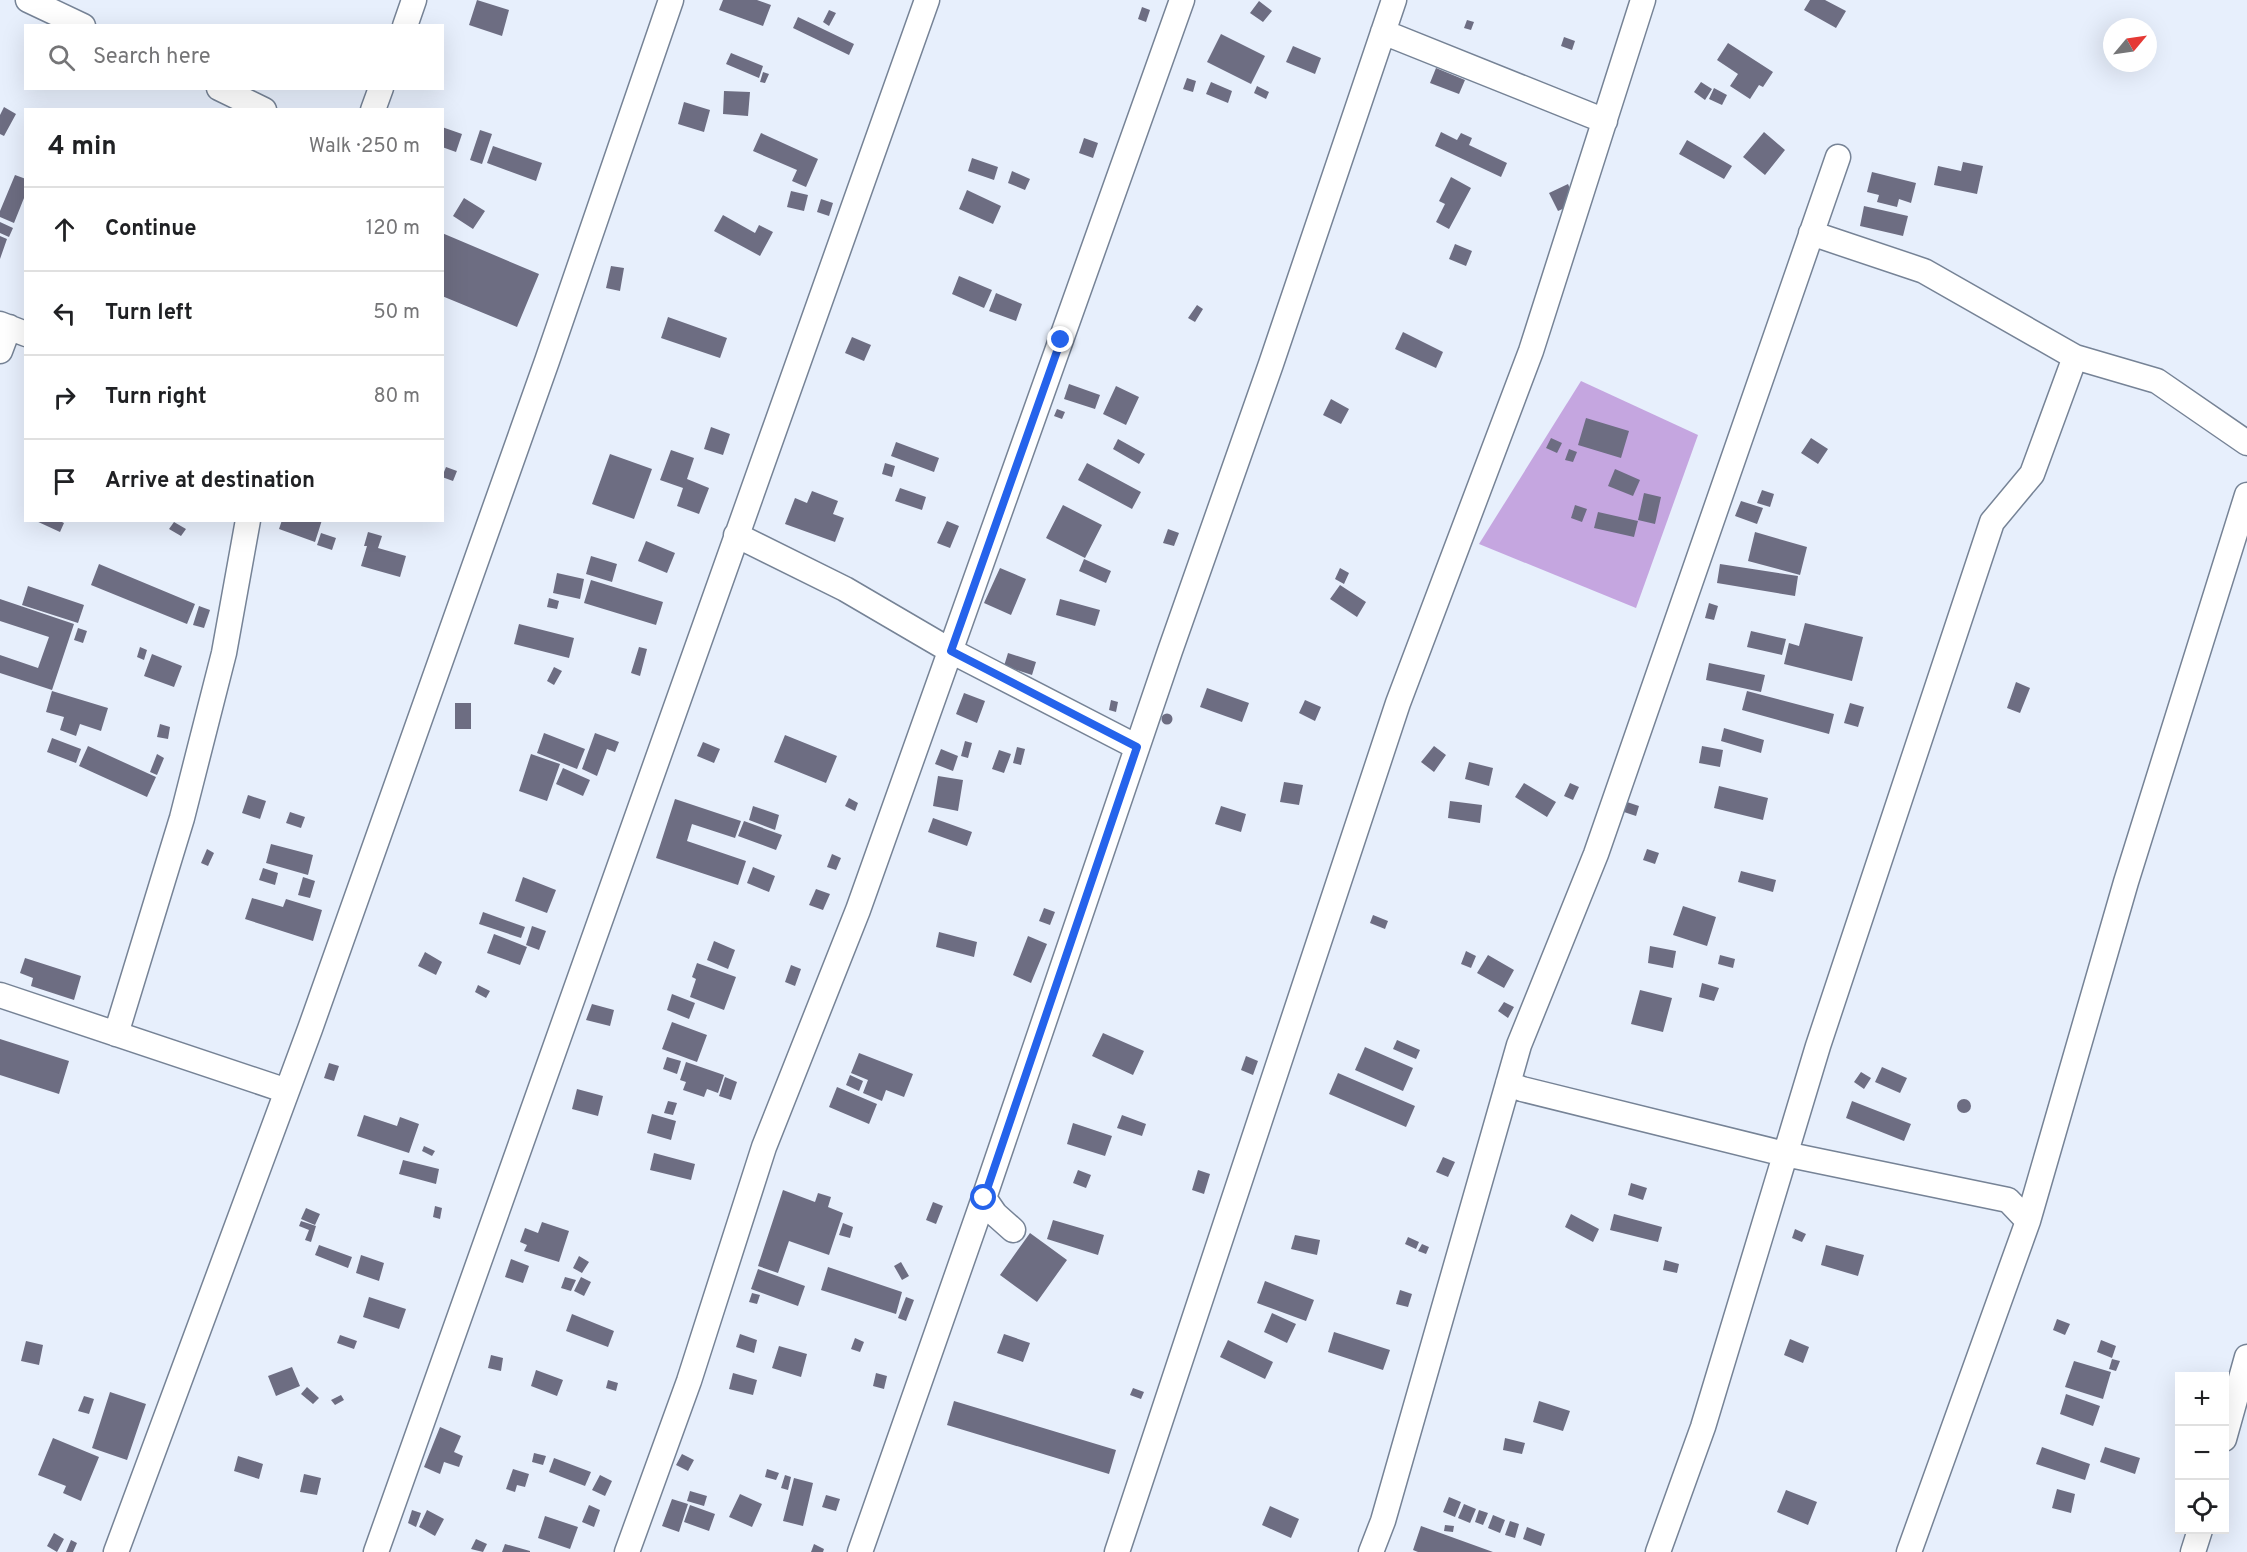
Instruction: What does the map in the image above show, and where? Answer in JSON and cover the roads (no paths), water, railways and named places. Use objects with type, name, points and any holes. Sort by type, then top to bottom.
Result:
[{"type":"street","points":[[28,0],[79,24]]},
{"type":"street","points":[[406,24],[414,0]]},
{"type":"street","points":[[116,1552],[287,1091],[539,383],[671,0]]},
{"type":"street","points":[[376,1552],[927,0]]},
{"type":"street","points":[[627,1552],[689,1381],[764,1147],[858,910],[1182,0]]},
{"type":"street","points":[[860,1552],[984,1198],[1137,747],[1272,363],[1394,0]]},
{"type":"street","points":[[1117,1552],[1398,703],[1531,351],[1643,0]]},
{"type":"street","points":[[1383,32],[1605,121]]},
{"type":"street","points":[[223,90],[260,108]]},
{"type":"street","points":[[374,108],[380,90]]},
{"type":"street","points":[[1371,1552],[1386,1510],[1519,1046],[1596,855],[1838,157]]},
{"type":"street","points":[[1811,233],[1924,271],[2075,357],[2157,381],[2247,443]]},
{"type":"street","points":[[0,351],[11,328]]},
{"type":"street","points":[[1658,1552],[1703,1427],[1818,1046],[1992,522],[2032,474],[2075,357]]},
{"type":"street","points":[[1909,1552],[2028,1221],[2126,882],[2247,495]]},
{"type":"street","points":[[116,1034],[182,818],[224,653],[248,522]]},
{"type":"street","points":[[736,535],[845,589],[951,651],[1137,747]]},
{"type":"street","points":[[0,995],[287,1091]]},
{"type":"street","points":[[1508,1083],[1522,1089],[1785,1154],[2008,1200],[2028,1221]]},
{"type":"street","points":[[984,1198],[995,1214],[1013,1230]]},
{"type":"street","points":[[2228,1426],[2247,1358]]},
{"type":"street","points":[[2193,1552],[2199,1534]]}]
